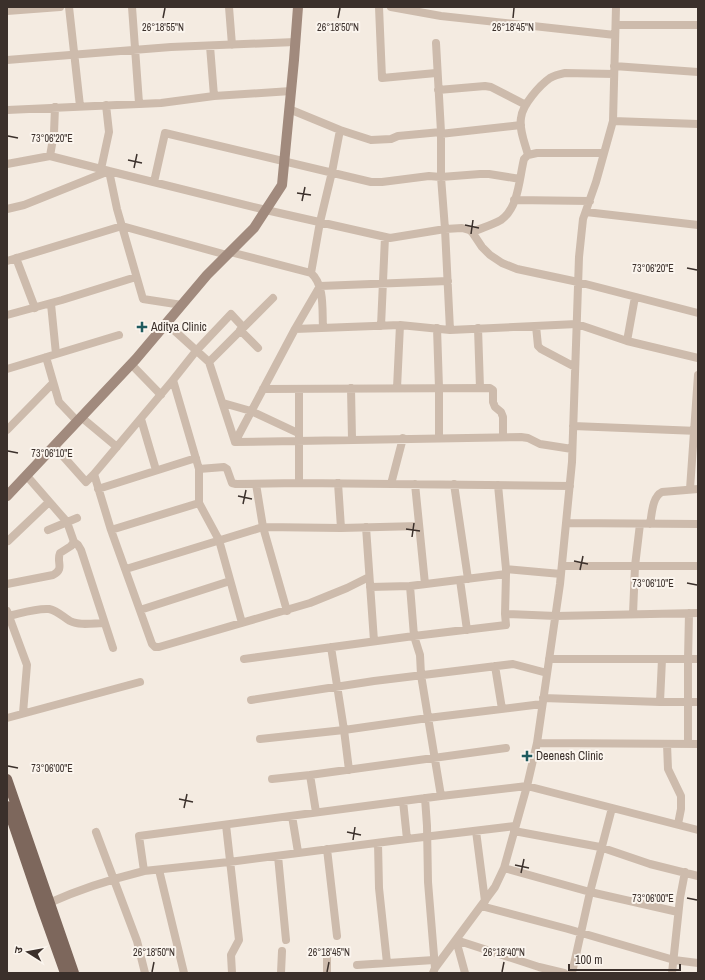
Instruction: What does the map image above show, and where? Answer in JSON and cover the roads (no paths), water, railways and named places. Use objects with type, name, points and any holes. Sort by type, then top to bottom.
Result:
[{"type":"main road","points":[[7,779],[74,973]]},
{"type":"main road","points":[[7,806],[65,973]]},
{"type":"street","points":[[7,11],[60,7]]},
{"type":"street","points":[[68,7],[80,106]]},
{"type":"street","points":[[132,7],[139,103]]},
{"type":"street","points":[[229,7],[232,45]]},
{"type":"street","points":[[7,496],[131,364],[207,275],[254,228],[282,185],[298,7]]},
{"type":"street","points":[[379,7],[382,78],[436,73]]},
{"type":"street","points":[[391,7],[449,17],[615,35]]},
{"type":"street","points":[[434,967],[483,904],[495,887],[504,868],[527,786],[537,743],[556,616],[570,486],[579,257],[583,219],[590,201],[613,121],[616,7]]},
{"type":"street","points":[[616,25],[698,25]]},
{"type":"street","points":[[7,60],[136,50],[295,42]]},
{"type":"street","points":[[436,43],[441,177],[446,229],[450,330]]},
{"type":"street","points":[[210,46],[214,96]]},
{"type":"street","points":[[528,155],[521,126],[522,111],[526,104],[545,82],[558,74],[614,70],[698,72]]},
{"type":"street","points":[[438,90],[485,86],[491,87],[526,104]]},
{"type":"street","points":[[7,110],[161,103],[214,96],[291,91]]},
{"type":"street","points":[[106,105],[109,132],[105,170],[143,299],[182,305]]},
{"type":"street","points":[[50,156],[54,133],[55,107]]},
{"type":"street","points":[[290,109],[340,130],[371,140],[391,139],[398,136],[521,126]]},
{"type":"street","points":[[613,121],[698,124]]},
{"type":"street","points":[[311,273],[320,222],[340,130]]},
{"type":"street","points":[[154,182],[165,133],[371,182],[382,182],[421,176],[441,177],[489,174],[520,179]]},
{"type":"street","points":[[472,232],[494,224],[507,214],[514,200],[524,159],[528,155],[537,153],[604,153]]},
{"type":"street","points":[[7,164],[50,156],[266,210],[390,238],[446,229],[462,228],[472,232],[482,247],[490,255],[502,263],[517,269],[578,282],[698,314]]},
{"type":"street","points":[[7,209],[24,205],[105,170]]},
{"type":"street","points":[[514,200],[590,201]]},
{"type":"street","points":[[586,212],[698,225]]},
{"type":"street","points":[[7,261],[122,226],[311,273],[316,278],[320,286],[323,328]]},
{"type":"street","points":[[381,326],[385,236]]},
{"type":"street","points":[[16,258],[35,308]]},
{"type":"street","points":[[7,315],[50,304],[136,276]]},
{"type":"street","points":[[320,286],[448,281]]},
{"type":"street","points":[[235,442],[295,329],[320,286]]},
{"type":"street","points":[[626,341],[635,297]]},
{"type":"street","points":[[209,362],[273,298]]},
{"type":"street","points":[[50,304],[56,354]]},
{"type":"street","points":[[54,446],[86,482],[118,447],[196,351],[231,314],[258,348]]},
{"type":"street","points":[[166,323],[209,362],[235,442]]},
{"type":"street","points":[[295,329],[400,325],[450,330],[577,324],[626,341],[698,358]]},
{"type":"street","points":[[397,388],[400,325]]},
{"type":"street","points":[[536,326],[537,341],[541,349],[575,367]]},
{"type":"street","points":[[437,328],[439,388],[438,438]]},
{"type":"street","points":[[478,328],[480,388]]},
{"type":"street","points":[[7,370],[119,335]]},
{"type":"street","points":[[46,357],[59,402],[79,419],[118,447]]},
{"type":"street","points":[[131,364],[161,395]]},
{"type":"street","points":[[650,524],[655,500],[659,494],[662,492],[694,489],[698,375]]},
{"type":"street","points":[[173,380],[199,469],[199,504],[218,540],[242,623]]},
{"type":"street","points":[[7,430],[53,383]]},
{"type":"street","points":[[351,388],[352,439]]},
{"type":"street","points":[[263,389],[490,388],[493,390],[493,402],[503,417],[503,437]]},
{"type":"street","points":[[299,389],[299,483]]},
{"type":"street","points":[[223,403],[251,411],[298,437]]},
{"type":"street","points":[[141,419],[156,470]]},
{"type":"street","points":[[573,426],[696,431]]},
{"type":"street","points":[[235,442],[298,437],[352,439],[525,437],[540,444],[572,449]]},
{"type":"street","points":[[391,484],[403,438]]},
{"type":"street","points":[[98,489],[196,458]]},
{"type":"street","points":[[199,469],[224,467],[227,470],[231,482],[234,484],[338,483],[570,486]]},
{"type":"street","points":[[94,474],[111,530],[152,644],[155,647],[287,611],[347,588],[369,577]]},
{"type":"street","points":[[26,475],[67,522],[74,542],[81,550],[113,648]]},
{"type":"street","points":[[338,483],[341,528]]},
{"type":"street","points":[[256,484],[263,527],[287,611]]},
{"type":"street","points":[[415,484],[425,584]]},
{"type":"street","points":[[454,484],[464,579],[467,630]]},
{"type":"street","points":[[244,659],[506,625],[506,572],[498,485]]},
{"type":"street","points":[[8,541],[50,502]]},
{"type":"street","points":[[111,530],[199,504]]},
{"type":"street","points":[[48,530],[77,518]]},
{"type":"street","points":[[566,523],[698,524]]},
{"type":"street","points":[[633,614],[640,524]]},
{"type":"street","points":[[126,569],[263,527],[341,528],[419,526]]},
{"type":"street","points":[[366,527],[374,641]]},
{"type":"street","points":[[7,584],[57,573],[60,569],[58,556],[74,542]]},
{"type":"street","points":[[370,587],[410,586],[506,572],[636,566],[698,566]]},
{"type":"street","points":[[140,610],[230,580]]},
{"type":"street","points":[[410,586],[414,636],[420,655],[421,675],[441,796]]},
{"type":"street","points":[[23,713],[27,665],[8,613],[49,609],[77,624],[104,623]]},
{"type":"street","points":[[688,744],[689,613]]},
{"type":"street","points":[[505,614],[556,616],[698,613]]},
{"type":"street","points":[[332,647],[349,770]]},
{"type":"street","points":[[549,659],[698,659]]},
{"type":"street","points":[[660,702],[662,659]]},
{"type":"street","points":[[251,700],[421,675],[513,664],[547,673]]},
{"type":"street","points":[[495,666],[502,709]]},
{"type":"street","points":[[7,718],[140,682]]},
{"type":"street","points":[[260,739],[344,730],[502,709],[543,701],[698,702]]},
{"type":"street","points":[[537,743],[698,744]]},
{"type":"street","points":[[667,744],[668,769],[681,796],[681,809],[678,824]]},
{"type":"street","points":[[272,779],[506,748]]},
{"type":"street","points":[[310,775],[316,812]]},
{"type":"street","points":[[144,871],[139,836],[424,798],[527,786],[698,830]]},
{"type":"street","points":[[424,798],[427,826],[428,882],[434,967]]},
{"type":"street","points":[[403,801],[407,839]]},
{"type":"street","points":[[572,973],[590,892],[612,808]]},
{"type":"street","points":[[292,816],[298,852]]},
{"type":"street","points":[[226,825],[239,940],[231,955],[232,973]]},
{"type":"street","points":[[49,903],[69,894],[113,879],[144,871],[229,862],[298,852],[476,831],[515,828],[602,848],[650,864],[698,876]]},
{"type":"street","points":[[476,831],[483,904]]},
{"type":"street","points":[[96,832],[137,941],[145,973]]},
{"type":"street","points":[[378,843],[379,888],[387,963]]},
{"type":"street","points":[[327,849],[337,936]]},
{"type":"street","points":[[278,856],[286,940]]},
{"type":"street","points":[[504,868],[590,892],[678,912]]},
{"type":"street","points":[[159,870],[184,973]]},
{"type":"street","points":[[672,973],[678,912],[685,872]]},
{"type":"street","points":[[483,904],[674,960],[698,964]]},
{"type":"street","points":[[456,940],[466,973]]},
{"type":"street","points":[[456,940],[539,967],[564,973]]},
{"type":"street","points":[[282,951],[282,973]]},
{"type":"street","points":[[327,952],[327,973]]},
{"type":"street","points":[[357,965],[387,963],[434,967]]},
{"type":"place","name":"Aditya Clinic","points":[[142,327]]},
{"type":"place","name":"Deenesh Clinic","points":[[527,756]]}]
